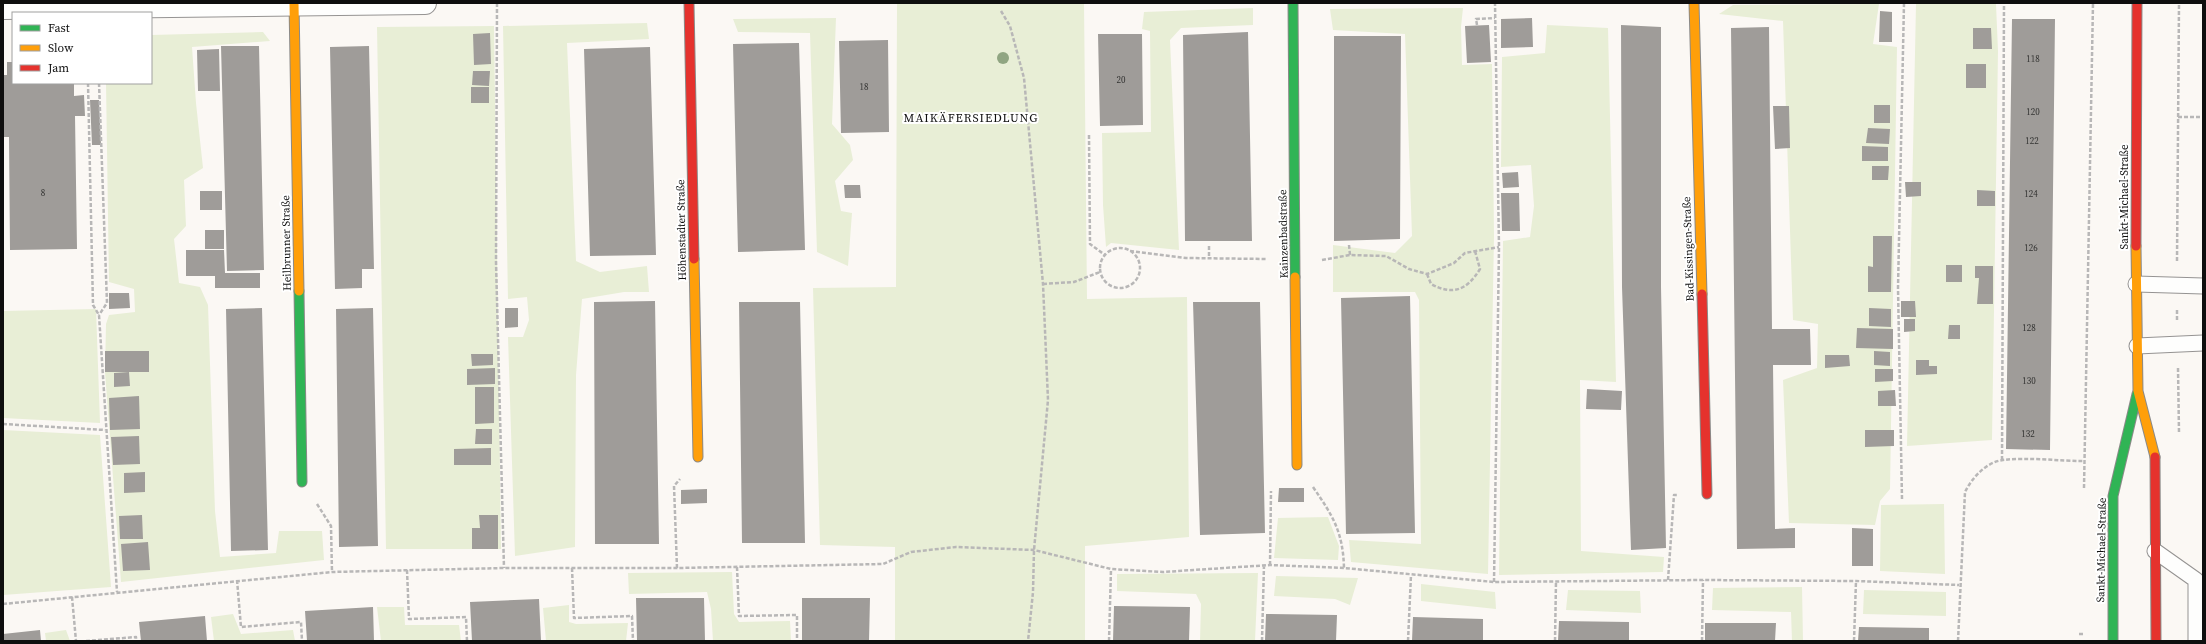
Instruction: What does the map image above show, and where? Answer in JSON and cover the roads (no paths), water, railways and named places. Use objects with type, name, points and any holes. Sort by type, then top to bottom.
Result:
[{"type":"street","points":[[3,8],[425,3]]},
{"type":"street","name":"Höhenstadter Straße","points":[[688,3],[698,457]]},
{"type":"street","name":"Kainzenbadstraße","points":[[1293,3],[1297,464]]},
{"type":"street","name":"Bad-Kissingen-Straße","points":[[1694,3],[1707,494]]},
{"type":"street","name":"Sankt-Michael-Straße","points":[[2137,3],[2136,284],[2138,391],[2155,458],[2156,641]]},
{"type":"street","name":"Heilbrunner Straße","points":[[294,4],[302,482]]},
{"type":"street","name":"Sankt-Michael-Straße","points":[[2113,641],[2113,496],[2138,391]]},
{"type":"lane","points":[[2136,284],[2203,286]]},
{"type":"lane","points":[[2137,346],[2203,343]]},
{"type":"lane","points":[[2155,551],[2196,580],[2196,641]]},
{"type":"district","name":"MAIKÄFERSIEDLUNG","points":[[971,118]]}]
